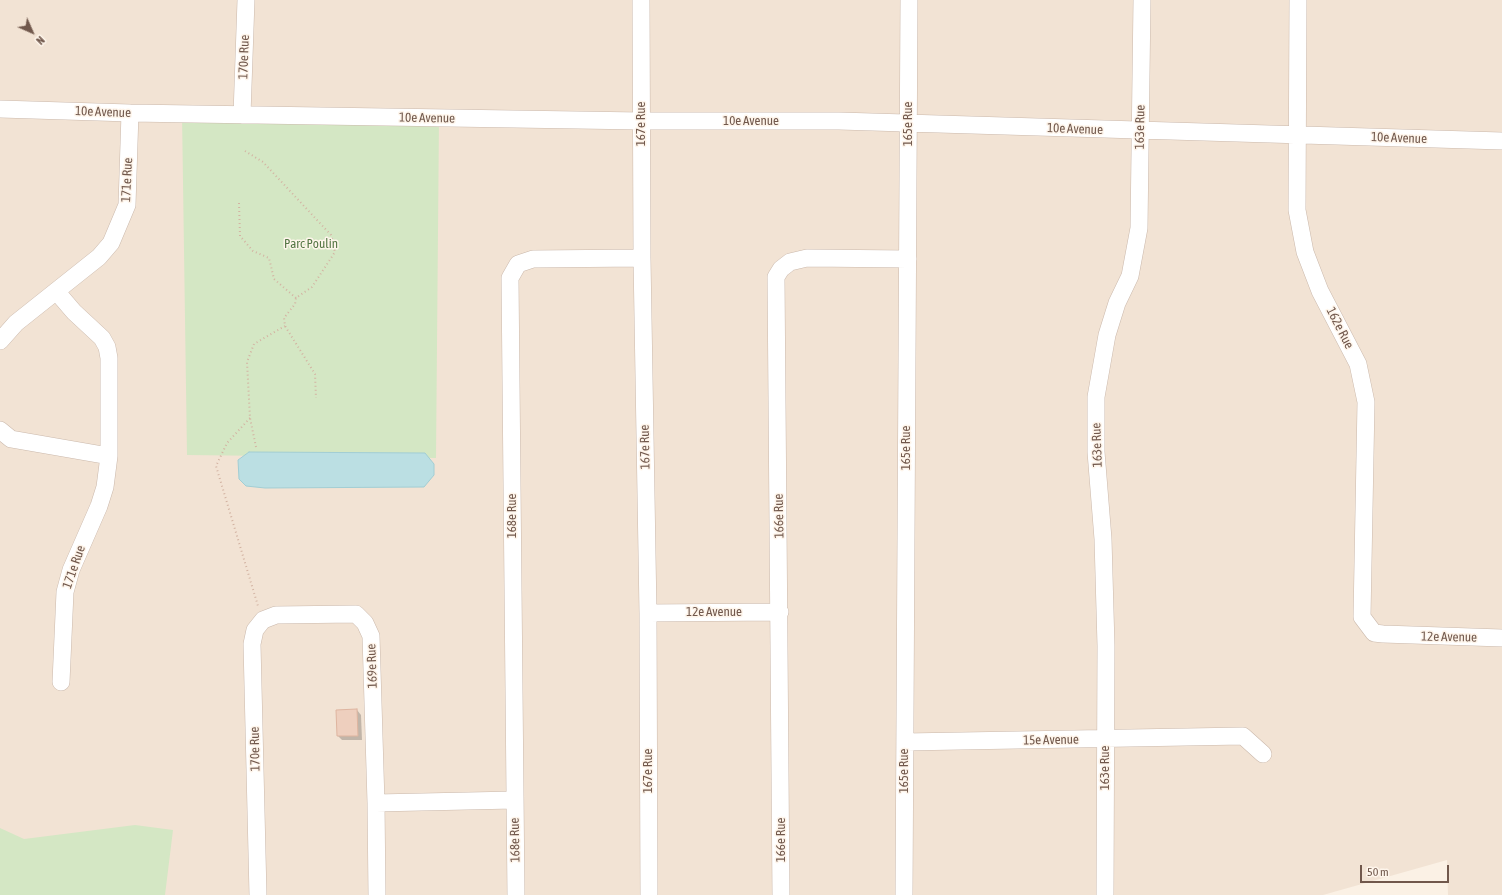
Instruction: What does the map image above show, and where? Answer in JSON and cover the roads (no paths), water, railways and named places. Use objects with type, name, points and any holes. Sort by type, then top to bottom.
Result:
[{"type":"street","name":"170e Rue","points":[[242,115],[246,0]]},
{"type":"street","name":"167e Rue","points":[[641,0],[642,258],[648,613],[649,895]]},
{"type":"street","name":"165e Rue","points":[[904,895],[909,0]]},
{"type":"street","name":"163e Rue","points":[[1105,895],[1106,646],[1103,539],[1096,452],[1096,397],[1107,335],[1117,303],[1130,276],[1139,228],[1139,131],[1142,0]]},
{"type":"street","name":"162e Rue","points":[[1298,0],[1297,210],[1305,252],[1320,291],[1358,364],[1365,397],[1362,616],[1374,633],[1395,636]]},
{"type":"street","name":"10e Avenue","points":[[0,109],[130,113],[641,121],[840,121],[1502,141]]},
{"type":"street","name":"171e Rue","points":[[0,341],[16,323],[99,257],[111,243],[120,225],[127,205],[130,113]]},
{"type":"street","name":"168e Rue","points":[[516,895],[510,278],[518,264],[533,259],[642,258]]},
{"type":"street","name":"166e Rue","points":[[781,895],[780,612],[776,277],[781,269],[790,262],[806,258],[908,259]]},
{"type":"street","name":"171e Rue","points":[[56,291],[74,312],[102,338],[107,347],[109,358],[109,456],[105,487],[99,506],[70,570],[65,592],[61,682]]},
{"type":"street","points":[[0,430],[11,439],[109,456]]},
{"type":"street","name":"12e Avenue","points":[[648,613],[780,612]]},
{"type":"street","name":"169e Rue","points":[[269,618],[356,614],[365,623],[370,636],[376,803],[377,895]]},
{"type":"street","name":"170e Rue","points":[[258,895],[252,644],[254,630],[269,618]]},
{"type":"street","name":"12e Avenue","points":[[1395,636],[1502,638]]},
{"type":"street","name":"15e Avenue","points":[[904,742],[1243,736],[1262,754]]},
{"type":"street","points":[[376,803],[514,800]]},
{"type":"water","points":[[249,452],[425,453],[434,464],[434,475],[424,487],[265,488],[246,486],[239,479],[238,460]]},
{"type":"park label","name":"Parc Poulin","points":[[311,244]]}]
